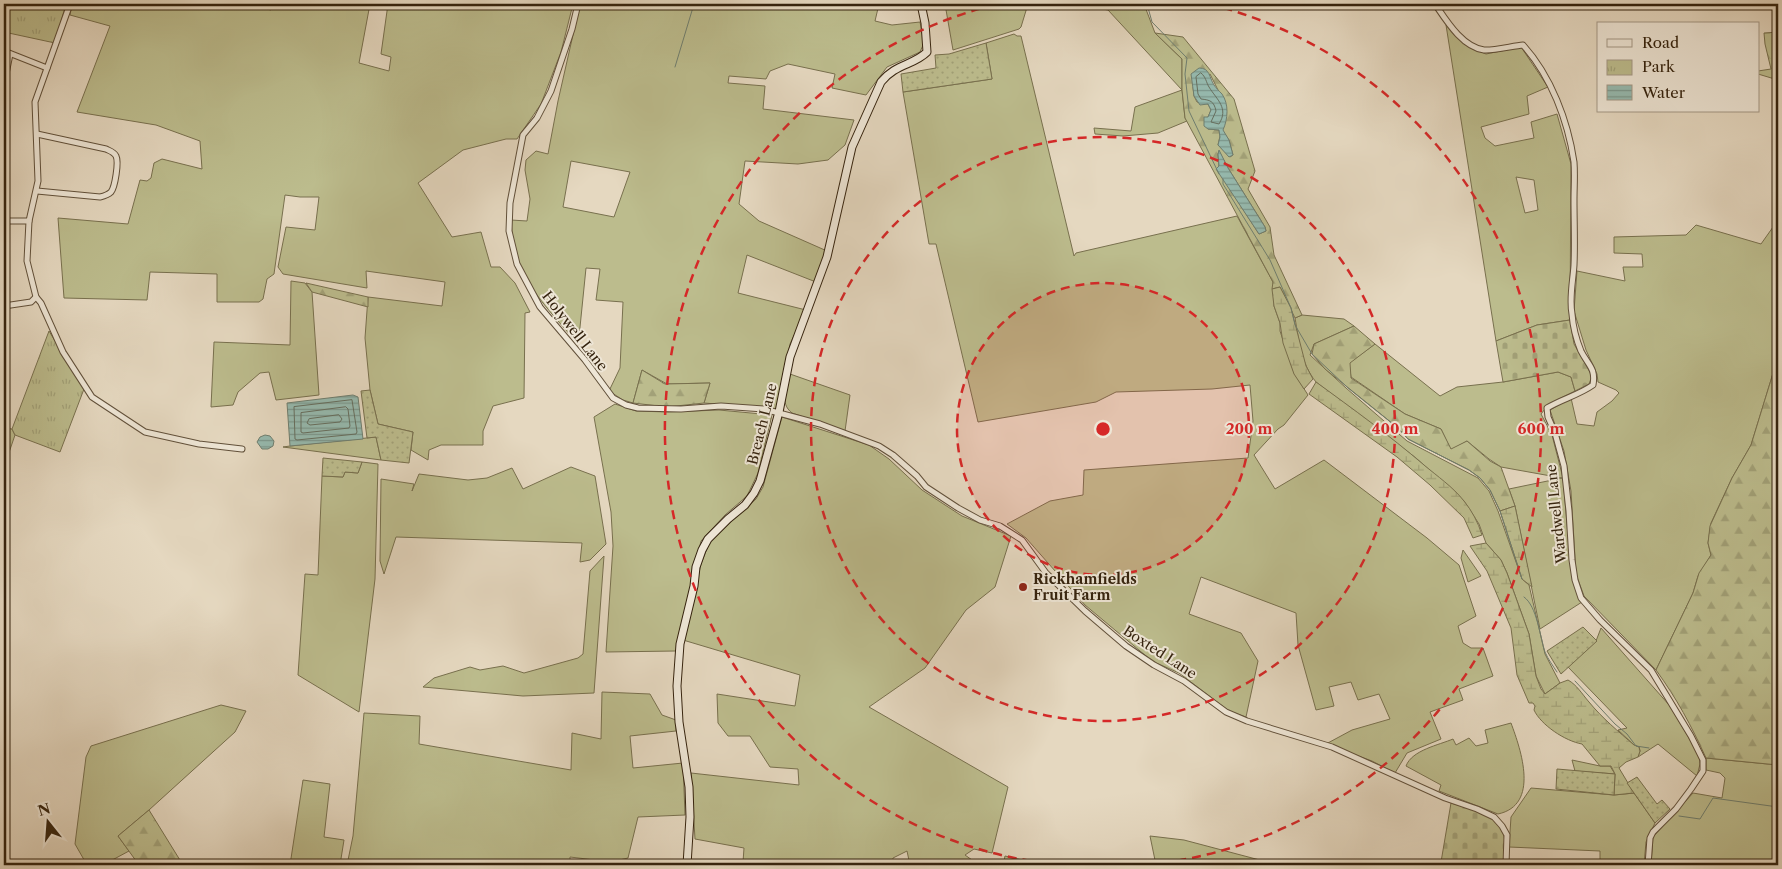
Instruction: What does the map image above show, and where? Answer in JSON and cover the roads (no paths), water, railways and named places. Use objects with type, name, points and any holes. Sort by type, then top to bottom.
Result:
[{"type":"street","points":[[70,4],[35,102],[37,191],[29,221],[27,261],[36,297],[41,303],[63,352],[92,397],[145,432],[199,444],[242,449]]},
{"type":"street","name":"Holywell Lane","points":[[578,4],[572,29],[551,90],[537,118],[522,135],[508,224],[517,264],[540,307],[585,360],[609,393],[618,401],[638,408],[681,409],[722,406],[779,412]]},
{"type":"street","name":"Breach Lane","points":[[687,865],[690,817],[689,787],[676,696],[680,644],[694,586],[696,567],[702,550],[716,531],[754,494],[760,481],[779,412],[790,357],[827,257],[852,147],[881,82],[886,75],[920,58],[926,52],[928,46],[921,4]]},
{"type":"street","name":"Wardwell Lane","points":[[1435,4],[1457,35],[1477,48],[1486,51],[1523,45],[1540,68],[1558,101],[1572,148],[1574,165],[1574,263],[1571,312],[1576,336],[1582,352],[1595,375],[1593,385],[1547,408],[1548,417],[1555,433],[1564,466],[1575,580],[1581,598],[1600,620],[1651,670],[1691,736],[1703,760],[1703,771],[1691,789],[1676,809],[1653,832],[1650,838],[1648,865]]},
{"type":"street","points":[[4,51],[47,68]]},
{"type":"street","points":[[4,84],[10,54]]},
{"type":"street","points":[[37,134],[106,149],[116,155],[118,163],[113,189],[106,196],[37,191]]},
{"type":"street","points":[[4,221],[29,221]]},
{"type":"street","points":[[4,306],[31,302],[36,297]]},
{"type":"street","name":"Boxted Lane","points":[[779,412],[820,424],[880,446],[917,476],[926,487],[958,508],[1013,533],[1022,540],[1050,577],[1085,611],[1126,646],[1154,665],[1184,681],[1226,712],[1247,721],[1332,747],[1445,798],[1494,816],[1507,835],[1506,865]]},
{"type":"water","points":[[1199,68],[1207,71],[1226,102],[1227,116],[1223,130],[1229,140],[1233,155],[1229,157],[1218,145],[1219,130],[1208,129],[1204,126],[1204,117],[1208,117],[1211,110],[1208,104],[1200,105],[1194,96],[1191,74]]},
{"type":"water","points":[[1219,150],[1266,231],[1259,234],[1216,169],[1219,166]]},
{"type":"water","points":[[353,395],[358,397],[363,439],[290,446],[287,403]]},
{"type":"water","points":[[270,436],[274,441],[273,446],[268,449],[262,449],[257,442],[260,437]]},
{"type":"waterway","points":[[675,67],[694,4]]},
{"type":"waterway","points":[[1147,4],[1152,22],[1187,58],[1185,74],[1189,111],[1219,174]]},
{"type":"waterway","points":[[1223,179],[1223,184],[1270,260],[1291,308],[1295,325],[1312,354],[1348,388],[1398,428],[1408,439],[1469,470],[1480,478],[1490,490],[1500,511],[1522,579]]},
{"type":"waterway","points":[[1524,597],[1532,607],[1538,622],[1545,652],[1557,672]]},
{"type":"waterway","points":[[1575,681],[1615,724],[1627,734],[1636,746],[1649,748]]},
{"type":"waterway","points":[[1679,816],[1700,819],[1713,798],[1778,807]]},
{"type":"place","name":"Rickhamfields Fruit Farm","points":[[1023,587]]}]
